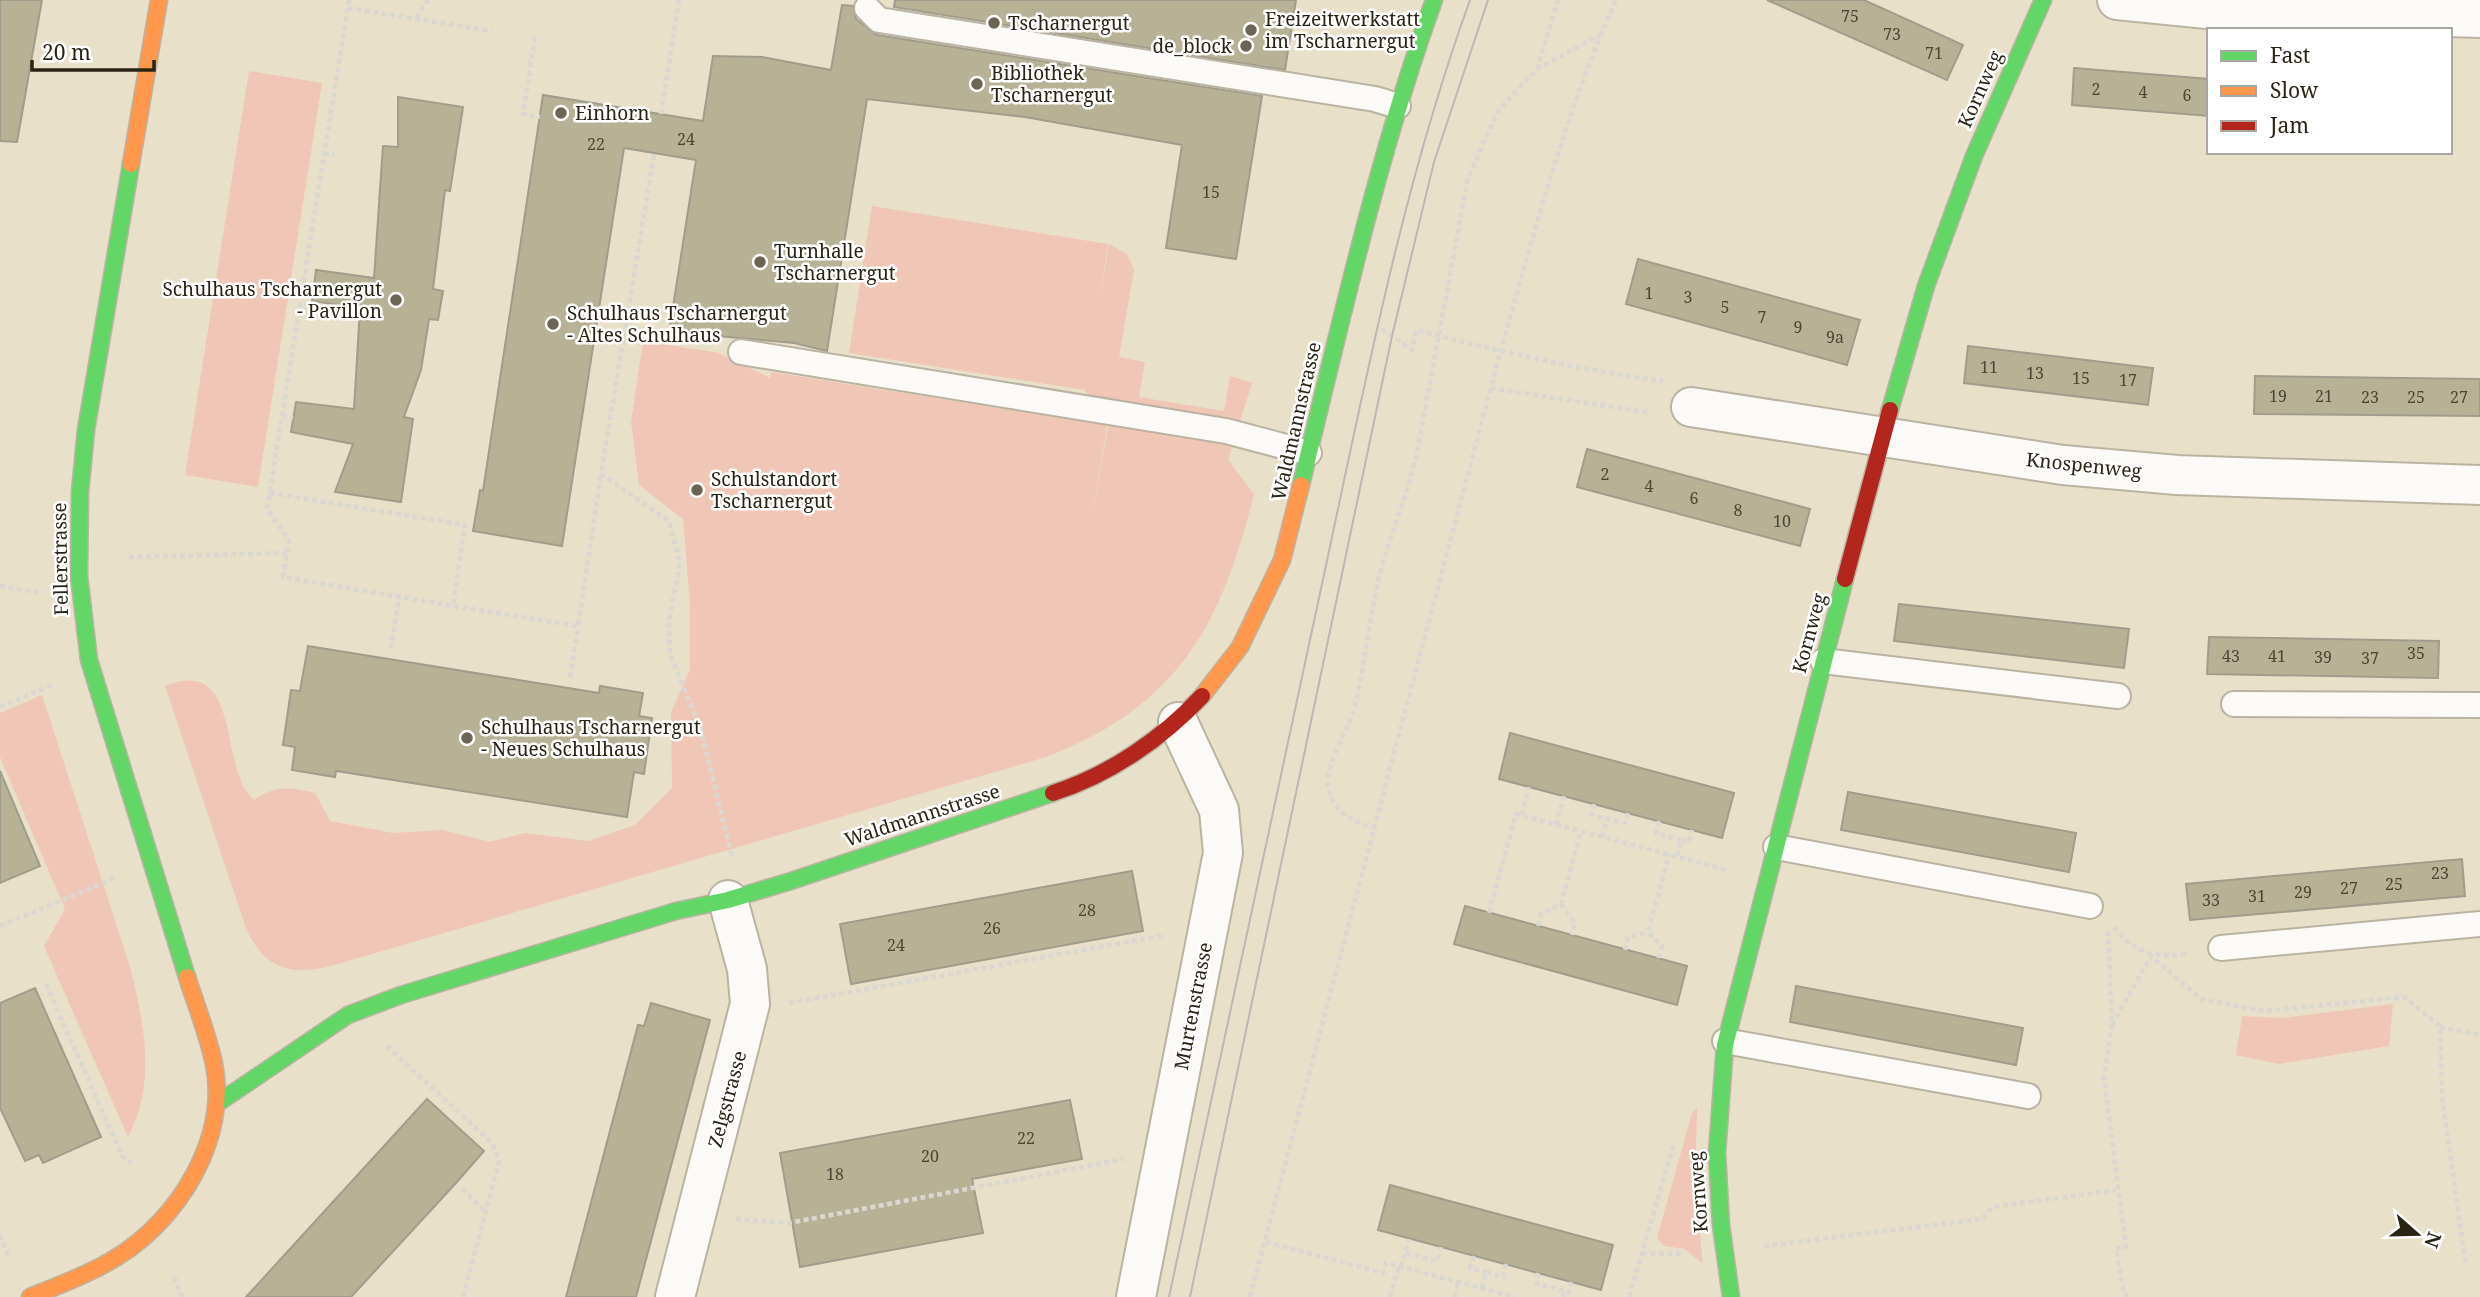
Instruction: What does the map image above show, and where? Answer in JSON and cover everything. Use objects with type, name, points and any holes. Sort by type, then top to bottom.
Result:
[{"type":"street","name":"Fellerstrasse","points":[[159,0],[86,430],[80,492],[79,576],[89,660],[211,1052],[218,1103]]},
{"type":"street","name":"Waldmannstrasse","points":[[218,1103],[348,1015],[401,995],[676,911],[728,900],[1060,791],[1119,763],[1178,722],[1224,668],[1259,612],[1282,560],[1340,323],[1398,106],[1434,0]]},
{"type":"street","name":"Kornweg","points":[[1731,1297],[1716,1189],[1715,1146],[1725,1041],[1882,439],[1942,239],[1997,100],[2043,0]]},
{"type":"street","points":[[2117,0],[2217,10],[2480,19]]},
{"type":"street","name":"Knospenweg","points":[[1681,394],[1882,439],[2063,465],[2177,475],[2480,485]]},
{"type":"street","name":"Murtenstrasse","points":[[1136,1297],[1223,853],[1223,829],[1210,787],[1178,722]]},
{"type":"street","name":"Zelgstrasse","points":[[675,1297],[749,1012],[747,969],[728,900]]},
{"type":"street","points":[[30,1297],[107,1263],[135,1244],[164,1216],[205,1154],[218,1103]]},
{"type":"lane","points":[[867,8],[879,20],[1375,99],[1398,106]]},
{"type":"lane","points":[[741,352],[1226,431],[1310,453]]},
{"type":"lane","points":[[1823,661],[2118,696]]},
{"type":"lane","points":[[2234,704],[2480,705]]},
{"type":"lane","points":[[1776,846],[2090,906]]},
{"type":"lane","points":[[2221,948],[2480,924]]},
{"type":"lane","points":[[1725,1041],[2028,1096]]},
{"type":"path","points":[[349,0],[267,509],[289,540],[283,578],[578,626]]},
{"type":"path","points":[[416,18],[428,0]]},
{"type":"path","points":[[661,114],[679,0]]},
{"type":"path","points":[[1536,69],[1558,0]]},
{"type":"path","points":[[1250,1297],[1500,353],[1543,204],[1600,35],[1616,0]]},
{"type":"path","points":[[348,8],[492,30]]},
{"type":"path","points":[[1376,829],[1355,823],[1340,810],[1328,784],[1329,773],[1354,711],[1382,567],[1407,496],[1468,178],[1498,111],[1536,69],[1600,35]]},
{"type":"path","points":[[535,37],[523,114],[540,117]]},
{"type":"path","points":[[324,154],[335,155]]},
{"type":"path","points":[[570,677],[654,155]]},
{"type":"path","points":[[302,284],[314,286]]},
{"type":"path","points":[[1378,326],[1412,350],[1416,330],[1500,353],[1606,374],[1681,394],[1676,416],[1491,388]]},
{"type":"path","points":[[282,416],[293,418]]},
{"type":"path","points":[[601,474],[669,521],[680,563],[669,620],[670,655],[700,727],[733,860]]},
{"type":"path","points":[[270,492],[465,525],[453,606]]},
{"type":"path","points":[[130,557],[288,553]]},
{"type":"path","points":[[0,586],[42,593]]},
{"type":"path","points":[[391,649],[399,597]]},
{"type":"path","points":[[0,707],[56,683]]},
{"type":"path","points":[[1522,815],[1529,787]]},
{"type":"path","points":[[1556,825],[1564,796]]},
{"type":"path","points":[[1594,804],[1592,815],[1606,819],[1625,823],[1628,813]]},
{"type":"path","points":[[1489,913],[1516,814],[1730,870]]},
{"type":"path","points":[[1602,836],[1606,819]]},
{"type":"path","points":[[1659,821],[1656,833],[1681,840],[1689,842],[1692,830]]},
{"type":"path","points":[[1538,926],[1541,914],[1561,904],[1581,831]]},
{"type":"path","points":[[1677,856],[1681,840]]},
{"type":"path","points":[[1648,932],[1669,855]]},
{"type":"path","points":[[0,926],[115,878]]},
{"type":"path","points":[[1561,904],[1575,923],[1572,935]]},
{"type":"path","points":[[2127,1297],[2122,1285],[2116,1249],[2126,1247],[2116,1190],[2104,1077],[2112,1025],[2107,917],[2129,944],[2151,956],[2201,999],[2264,1012],[2404,997],[2440,1027],[2480,1035]]},
{"type":"path","points":[[778,1004],[804,1003],[1208,927]]},
{"type":"path","points":[[1625,950],[1629,937],[1648,932]]},
{"type":"path","points":[[1648,932],[1662,946],[1658,958]]},
{"type":"path","points":[[2151,956],[2214,951],[2221,948]]},
{"type":"path","points":[[2112,1025],[2151,956]]},
{"type":"path","points":[[46,984],[122,1156],[132,1164]]},
{"type":"path","points":[[2440,1027],[2442,1097],[2466,1266]]},
{"type":"path","points":[[387,1046],[492,1143],[499,1162],[463,1297]]},
{"type":"path","points":[[1629,1297],[1676,1137]]},
{"type":"path","points":[[722,1218],[789,1223],[1166,1151]]},
{"type":"path","points":[[462,1189],[486,1212]]},
{"type":"path","points":[[1724,1251],[1982,1219],[1992,1207],[2116,1190]]},
{"type":"path","points":[[0,1236],[9,1257]]},
{"type":"path","points":[[1390,1297],[1409,1239]]},
{"type":"path","points":[[1266,1242],[1383,1273],[1386,1262],[1515,1297]]},
{"type":"path","points":[[1406,1253],[1437,1261],[1441,1247]]},
{"type":"path","points":[[1642,1253],[1672,1251],[1688,1256]]},
{"type":"path","points":[[1474,1256],[1470,1268],[1503,1276],[1506,1264]]},
{"type":"path","points":[[1482,1288],[1486,1272]]},
{"type":"path","points":[[1538,1273],[1536,1283],[1564,1294],[1569,1292],[1571,1282]]},
{"type":"path","points":[[174,1276],[182,1297]]},
{"type":"path","points":[[1455,1297],[1458,1282]]},
{"type":"shaded area","points":[[249,71],[322,83],[258,487],[185,475]]},
{"type":"shaded area","points":[[872,206],[1108,244],[1098,308],[1109,244],[1127,254],[1134,270],[1119,357],[1145,362],[1139,397],[1224,411],[1230,376],[1252,383],[1228,460],[1254,494],[1226,584],[1208,623],[1186,657],[1160,688],[1128,714],[1089,738],[1043,758],[331,966],[303,970],[280,966],[270,961],[253,942],[246,928],[165,686],[190,681],[207,686],[218,701],[226,720],[243,786],[254,800],[269,792],[283,789],[315,793],[330,821],[393,833],[443,830],[489,842],[525,833],[588,841],[635,825],[672,788],[671,712],[690,670],[690,604],[683,519],[639,485],[631,422],[643,341],[719,353],[770,378],[771,372],[1107,425],[1090,529],[1108,426],[1085,390],[849,353]]},
{"type":"shaded area","points":[[42,695],[130,967],[140,1010],[145,1074],[143,1095],[128,1137],[44,946],[65,909],[0,757],[0,713]]},
{"type":"shaded area","points":[[2393,1004],[2389,1046],[2279,1064],[2236,1055],[2242,1016],[2283,1018]]},
{"type":"shaded area","points":[[1697,1108],[1695,1188],[1703,1264],[1685,1249],[1664,1246],[1657,1238],[1692,1113]]},
{"type":"building","points":[[0,0],[42,0],[17,142],[0,141]]},
{"type":"building","points":[[895,0],[1296,0],[1285,70],[894,7]]},
{"type":"building","points":[[1767,0],[1864,0],[1963,45],[1947,80]]},
{"type":"building","points":[[842,5],[853,6],[856,19],[877,35],[1262,96],[1236,259],[1166,248],[1182,145],[1025,117],[867,99],[827,351],[794,343],[706,335],[670,326],[696,160],[624,148],[562,546],[473,531],[480,490],[483,491],[543,95],[703,121],[713,56],[762,57],[831,70]]},
{"type":"building","points":[[2074,68],[2207,79],[2207,116],[2072,105]]},
{"type":"building","name":"Schulhaus Tscharnergut - Pavillon","points":[[398,97],[463,107],[450,191],[445,190],[433,289],[443,291],[438,320],[429,319],[421,370],[404,417],[413,419],[401,502],[335,492],[353,444],[291,432],[296,402],[354,409],[360,308],[312,301],[316,270],[374,278],[383,146],[398,147]]},
{"type":"building","points":[[1638,259],[1860,320],[1847,365],[1626,304]]},
{"type":"building","points":[[1968,346],[2153,368],[2148,405],[1964,383]]},
{"type":"building","points":[[2255,376],[2480,379],[2480,416],[2254,414]]},
{"type":"building","points":[[1587,449],[1810,509],[1800,546],[1577,487]]},
{"type":"building","points":[[1899,604],[2129,629],[2124,668],[1894,641]]},
{"type":"building","points":[[2209,637],[2439,641],[2438,678],[2207,674]]},
{"type":"building","name":"Schulhaus Tscharnergut - Neues Schulhaus","points":[[308,646],[599,693],[600,686],[643,693],[639,716],[652,718],[644,774],[634,772],[627,817],[336,771],[335,777],[292,770],[295,747],[283,745],[291,690],[300,691]]},
{"type":"building","points":[[1510,733],[1734,793],[1722,838],[1499,779]]},
{"type":"building","points":[[0,771],[40,866],[0,883]]},
{"type":"building","points":[[1848,792],[2076,833],[2069,872],[1841,830]]},
{"type":"building","points":[[2462,859],[2465,896],[2190,920],[2186,884]]},
{"type":"building","points":[[1132,871],[1143,931],[851,984],[840,924]]},
{"type":"building","points":[[1465,906],[1687,966],[1677,1005],[1454,944]]},
{"type":"building","points":[[1796,986],[2023,1028],[2016,1065],[1790,1022]]},
{"type":"building","points":[[35,988],[101,1137],[43,1163],[39,1155],[25,1161],[0,1108],[0,1003]]},
{"type":"building","points":[[651,1003],[710,1020],[636,1297],[566,1297],[638,1025],[644,1026]]},
{"type":"building","points":[[427,1099],[484,1151],[456,1183],[351,1297],[246,1297]]},
{"type":"building","points":[[1070,1100],[1082,1159],[972,1179],[983,1233],[800,1267],[780,1153]]},
{"type":"building","points":[[1390,1185],[1613,1245],[1601,1290],[1378,1230]]},
{"type":"tram line","points":[[1169,1297],[1388,283],[1425,140],[1470,0]]},
{"type":"tram line","points":[[1190,1297],[1392,336],[1434,162],[1488,0]]},
{"type":"traffic: fast","points":[[1301,485],[1377,180],[1434,0]]},
{"type":"traffic: fast","points":[[1890,410],[1926,286],[1974,156],[2043,0]]},
{"type":"traffic: fast","points":[[131,164],[86,430],[80,492],[79,576],[89,660],[187,977]]},
{"type":"traffic: fast","points":[[1731,1297],[1721,1225],[1717,1153],[1725,1045],[1845,579]]},
{"type":"traffic: fast","points":[[218,1103],[348,1015],[401,995],[676,911],[728,900],[791,881],[1053,793]]},
{"type":"traffic: slow","points":[[131,164],[159,0]]},
{"type":"traffic: slow","points":[[1202,696],[1240,647],[1282,560],[1301,485]]},
{"type":"traffic: slow","points":[[30,1297],[96,1269],[140,1241],[179,1199],[194,1174],[206,1148],[214,1120],[217,1092],[214,1064],[187,977]]},
{"type":"traffic: jam","points":[[1845,579],[1890,410]]},
{"type":"traffic: jam","points":[[1053,793],[1094,776],[1134,754],[1170,727],[1202,696]]},
{"type":"place","name":"Tscharnergut","points":[[994,23]]},
{"type":"place","name":"Freizeitwerkstatt im Tscharnergut","points":[[1251,30]]},
{"type":"place","name":"de_block","points":[[1246,46]]},
{"type":"place","name":"Bibliothek Tscharnergut","points":[[977,84]]},
{"type":"place","name":"Einhorn","points":[[561,113]]},
{"type":"place","name":"Turnhalle Tscharnergut","points":[[760,262]]},
{"type":"place","name":"Schulhaus Tscharnergut - Pavillon","points":[[396,300]]},
{"type":"place","name":"Schulhaus Tscharnergut - Altes Schulhaus","points":[[553,324]]},
{"type":"place","name":"Schulstandort Tscharnergut","points":[[697,490]]},
{"type":"place","name":"Schulhaus Tscharnergut - Neues Schulhaus","points":[[467,738]]}]
